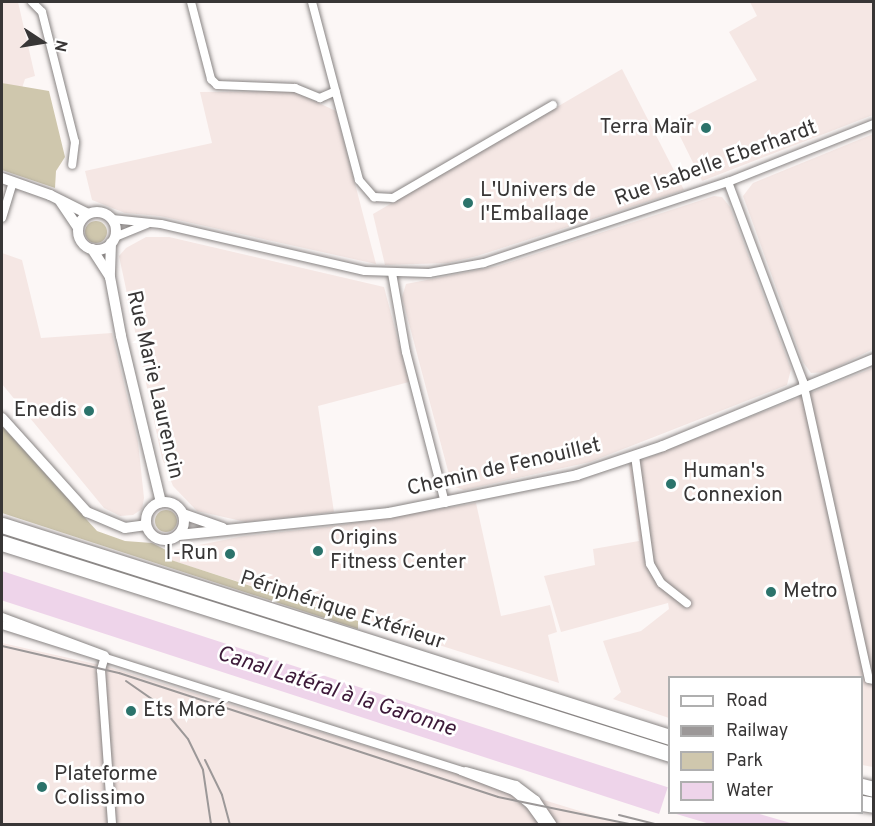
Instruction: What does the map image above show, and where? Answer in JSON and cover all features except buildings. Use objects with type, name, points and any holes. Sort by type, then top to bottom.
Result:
[{"type":"highway","name":"Périphérique Extérieur","points":[[2,525],[668,737]]},
{"type":"highway","points":[[2,543],[668,754]]},
{"type":"street","points":[[33,2],[42,12],[75,142],[72,165]]},
{"type":"street","points":[[191,2],[211,79],[217,85],[295,88],[320,98],[336,91]]},
{"type":"street","points":[[312,2],[359,180],[374,197],[393,198],[554,105]]},
{"type":"street","name":"Rue Isabelle Eberhardt","points":[[112,219],[148,223],[345,267],[392,273],[429,273],[484,262],[728,182],[873,123]]},
{"type":"street","points":[[2,218],[7,180],[58,198],[88,214],[101,212],[112,219],[113,240]]},
{"type":"street","points":[[728,182],[805,388],[869,679],[873,680]]},
{"type":"street","points":[[58,198],[78,228],[81,241],[92,249],[102,249],[113,240],[148,223]]},
{"type":"street","points":[[78,228],[88,214]]},
{"type":"street","name":"Rue Marie Laurencin","points":[[113,240],[110,277],[161,502]]},
{"type":"street","name":"Rue Marie Laurencin","points":[[92,249],[110,277]]},
{"type":"street","points":[[392,273],[406,352],[445,503]]},
{"type":"street","name":"Chemin de Fenouillet","points":[[178,536],[339,521],[445,503],[577,475],[635,456],[873,359]]},
{"type":"street","points":[[2,418],[87,512],[125,528],[146,525]]},
{"type":"street","points":[[635,456],[650,564],[661,583],[687,603]]},
{"type":"street","points":[[161,502],[172,503],[183,514],[184,528],[178,536],[160,540],[146,525],[149,510],[161,502]]},
{"type":"street","name":"Chemin de Fenouillet","points":[[183,514],[232,531]]},
{"type":"street","points":[[2,617],[105,656]]},
{"type":"street","points":[[2,625],[461,771],[513,791],[530,805],[544,825]]},
{"type":"street","points":[[105,656],[100,670],[112,825]]},
{"type":"street","points":[[461,771],[478,772],[516,785],[536,800],[552,825]]},
{"type":"shaded area","points":[[2,2],[18,2],[35,76],[25,79],[22,88],[2,83]]},
{"type":"shaded area","points":[[750,2],[873,2],[873,115],[702,181],[673,122],[757,80],[729,32],[757,16]]},
{"type":"shaded area","points":[[622,69],[684,190],[477,256],[448,263],[385,265],[373,214]]},
{"type":"shaded area","points":[[293,91],[336,111],[376,264],[160,216],[125,213],[92,200],[85,171],[212,143],[200,92]]},
{"type":"shaded area","points":[[873,134],[873,349],[827,372],[811,373],[803,362],[743,196],[753,183]]},
{"type":"shaded area","points":[[714,196],[722,197],[730,207],[791,369],[787,385],[590,462],[464,490],[452,486],[402,297],[406,284],[498,266]]},
{"type":"shaded area","points":[[146,237],[169,237],[384,287],[409,382],[318,406],[334,512],[246,522],[197,511],[173,486],[162,458],[119,256],[126,248]]},
{"type":"shaded area","points":[[2,253],[22,260],[41,338],[112,333],[138,442],[144,498],[142,509],[133,515],[120,516],[104,508],[2,384]]},
{"type":"shaded area","points":[[873,368],[873,767],[863,765],[863,676],[668,676],[668,718],[613,699],[621,692],[603,641],[641,631],[669,609],[668,603],[561,632],[544,576],[595,565],[593,549],[639,541],[629,465]]},
{"type":"shaded area","points":[[476,503],[501,616],[550,605],[557,632],[548,635],[559,683],[170,560],[169,551],[244,536],[335,526]]},
{"type":"shaded area","points":[[2,643],[109,667],[622,824],[2,824]]},
{"type":"green space","points":[[2,83],[49,91],[65,157],[56,171],[55,188],[2,170]]},
{"type":"green space","points":[[96,221],[104,224],[107,232],[104,240],[96,243],[88,240],[85,232],[88,224]]},
{"type":"green space","points":[[2,426],[97,531],[125,541],[152,543],[170,552],[171,560],[358,621],[358,629],[2,513]]},
{"type":"green space","points":[[166,510],[174,513],[177,521],[174,529],[166,532],[158,529],[155,521],[158,513]]},
{"type":"water","name":"Canal Latéral à la Garonne","points":[[2,571],[668,787],[659,814],[2,600]]},
{"type":"water","points":[[676,814],[759,814],[794,824],[710,824]]},
{"type":"railway","points":[[2,646],[119,673],[498,797],[629,824]]},
{"type":"railway","points":[[126,681],[159,704],[188,739],[203,770],[211,824]]},
{"type":"railway","points":[[205,760],[222,795],[230,824]]},
{"type":"railway","points":[[619,815],[656,824]]},
{"type":"place","name":"Terra Maïr","points":[[706,128]]},
{"type":"place","name":"L'Univers de l'Emballage","points":[[468,203]]},
{"type":"place","name":"Enedis","points":[[89,411]]},
{"type":"place","name":"Human's Connexion","points":[[671,484]]},
{"type":"place","name":"Origins Fitness Center","points":[[318,551]]},
{"type":"place","name":"I-Run","points":[[230,554]]},
{"type":"place","name":"Metro","points":[[771,592]]},
{"type":"place","name":"Ets Moré","points":[[131,711]]},
{"type":"place","name":"Plateforme Colissimo","points":[[42,787]]}]
